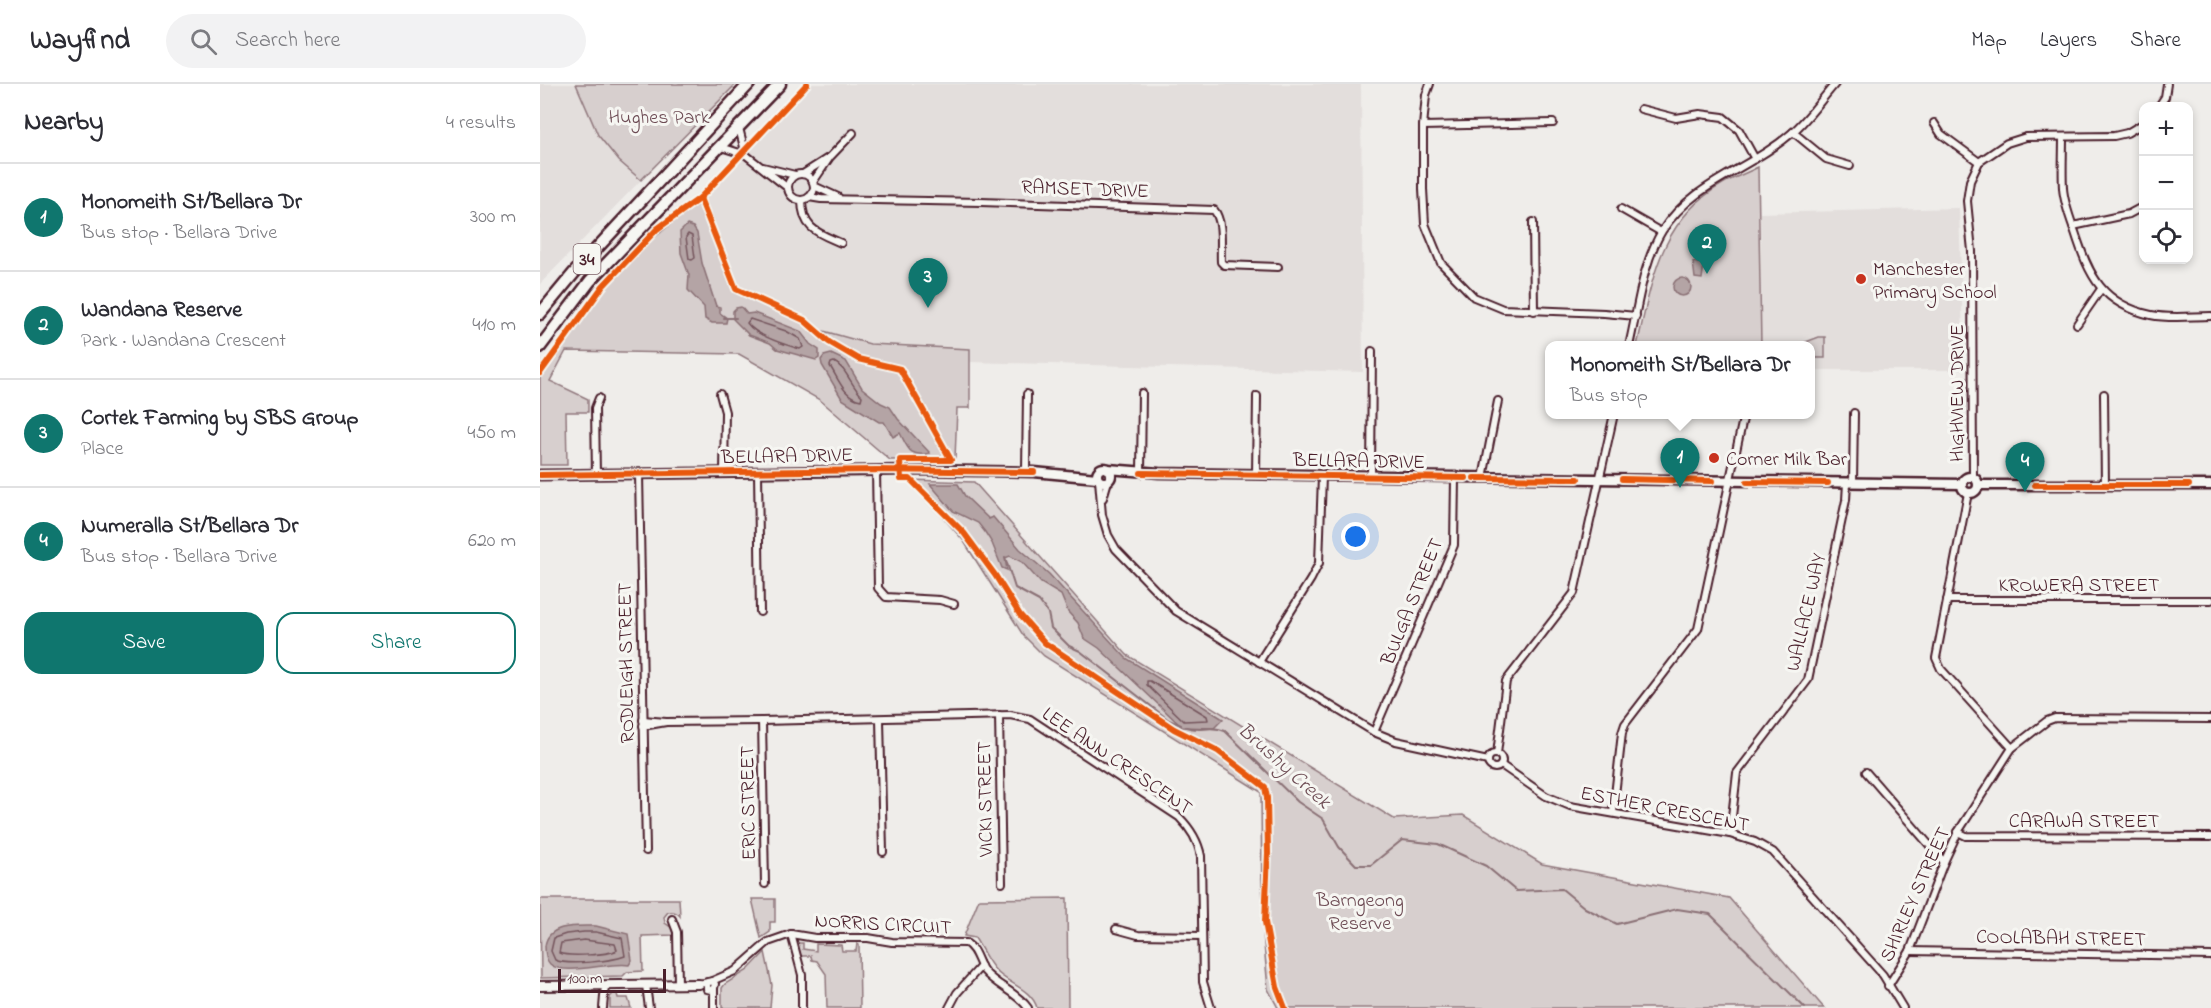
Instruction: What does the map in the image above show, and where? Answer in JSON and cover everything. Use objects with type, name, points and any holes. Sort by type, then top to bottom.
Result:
[{"type":"highway","name":"34","points":[[540,314],[574,273],[748,84]]},
{"type":"highway","name":"34","points":[[540,347],[590,281],[780,84]]},
{"type":"main road","name":"BELLARA DRIVE","points":[[1103,477],[1103,467],[1141,473],[1962,484]]},
{"type":"main road","name":"BELLARA DRIVE","points":[[540,475],[876,470],[1026,471],[1103,477],[1141,473]]},
{"type":"main road","points":[[1973,477],[1979,485],[1976,492],[1968,493],[1962,484],[1965,478],[1973,477]]},
{"type":"main road","points":[[1979,485],[2211,485]]},
{"type":"street","points":[[1430,84],[1426,95],[1423,126],[1425,224],[1441,263],[1474,297],[1503,309],[1636,316]]},
{"type":"street","points":[[1630,341],[1646,270],[1661,232],[1697,193],[1755,159],[1793,132],[1835,84]]},
{"type":"street","points":[[2162,102],[2167,84]]},
{"type":"street","points":[[1641,109],[1676,118],[1700,114],[1724,117],[1739,130],[1755,159]]},
{"type":"street","points":[[1423,126],[1553,123]]},
{"type":"street","points":[[1934,123],[1941,134],[1979,162],[2007,143],[2026,137],[2114,136],[2127,133],[2139,126]]},
{"type":"street","points":[[739,128],[747,155]]},
{"type":"street","points":[[1793,132],[1826,159],[1850,166]]},
{"type":"street","points":[[802,200],[809,196],[831,157],[853,133]]},
{"type":"street","points":[[2063,137],[2063,190],[2086,266],[2101,289],[2132,309],[2152,315],[2211,316]]},
{"type":"street","points":[[721,147],[747,155],[788,188],[791,195],[802,200]]},
{"type":"street","points":[[803,174],[831,157]]},
{"type":"street","name":"HIGHVIEW DRIVE","points":[[1973,477],[1972,251],[1967,201],[1970,181],[1979,162]]},
{"type":"street","points":[[759,166],[803,174],[810,177],[814,184]]},
{"type":"street","points":[[788,188],[789,180],[795,174]]},
{"type":"street","name":"RAMSET DRIVE","points":[[814,184],[842,199]]},
{"type":"street","name":"RAMSET DRIVE","points":[[809,196],[842,199],[1214,210],[1220,222],[1221,262],[1224,265],[1278,267]]},
{"type":"street","points":[[802,200],[802,212],[811,227],[816,232],[841,243]]},
{"type":"street","points":[[1621,209],[1661,232]]},
{"type":"street","points":[[2073,226],[2129,214],[2139,209]]},
{"type":"street","points":[[1533,222],[1534,311]]},
{"type":"street","points":[[2077,324],[2101,289]]},
{"type":"street","points":[[1371,477],[1372,351]]},
{"type":"street","points":[[1141,473],[1142,393]]},
{"type":"street","points":[[720,394],[725,412],[724,473]]},
{"type":"street","points":[[1026,471],[1027,394]]},
{"type":"street","points":[[2104,394],[2104,485]]},
{"type":"street","points":[[1256,475],[1257,396]]},
{"type":"street","points":[[596,475],[595,408],[599,398]]},
{"type":"street","points":[[1483,478],[1498,401]]},
{"type":"street","name":"WALLACE WAY","points":[[1730,834],[1737,772],[1808,680],[1850,483],[1854,413]]},
{"type":"street","points":[[1497,754],[1506,681],[1574,593],[1613,419]]},
{"type":"street","points":[[1613,813],[1625,724],[1698,629],[1743,419]]},
{"type":"street","points":[[876,470],[878,588],[886,597],[940,600],[954,604]]},
{"type":"street","points":[[758,472],[760,612]]},
{"type":"street","name":"RODLEIGH STREET","points":[[639,474],[646,851]]},
{"type":"street","points":[[1259,662],[1319,563],[1322,476]]},
{"type":"street","points":[[1103,477],[1102,504],[1105,527],[1112,542],[1176,611],[1374,732],[1396,741],[1488,761],[1493,767],[1501,765],[1502,758],[1497,754],[1491,755],[1488,761]]},
{"type":"street","name":"BULGA STREET","points":[[1374,732],[1454,545],[1455,478]]},
{"type":"street","points":[[1968,493],[1936,652],[1938,663],[2012,748]]},
{"type":"street","name":"KROWERA STREET","points":[[1947,600],[2211,600]]},
{"type":"street","name":"LEE ANN CRESCENT","points":[[643,723],[999,715],[1018,715],[1030,719],[1185,823],[1196,840],[1201,856],[1203,982],[1210,1008]]},
{"type":"street","name":"VICKI STREET","points":[[999,715],[1002,883]]},
{"type":"street","points":[[880,718],[883,852]]},
{"type":"street","name":"SHIRLEY STREET","points":[[1888,986],[1910,951],[1958,832],[2012,748],[2038,726],[2055,718],[2211,719]]},
{"type":"street","name":"ERIC STREET","points":[[762,721],[765,884]]},
{"type":"street","name":"ESTHER CRESCENT","points":[[1501,765],[1546,796],[1570,806],[1730,834],[1755,842],[1773,852],[1883,975],[1903,1008]]},
{"type":"street","points":[[1866,772],[1944,862]]},
{"type":"street","name":"CARAWA STREET","points":[[1958,832],[1965,836],[2211,837]]},
{"type":"street","points":[[672,919],[677,932],[678,984]]},
{"type":"street","points":[[1116,929],[1130,935],[1202,936]]},
{"type":"street","points":[[791,934],[802,975],[802,1008]]},
{"type":"street","name":"NORRIS CIRCUIT","points":[[709,987],[735,971],[768,942],[791,934],[815,938],[868,938],[892,942],[966,943],[973,949],[982,968],[1001,986],[1019,997],[1028,1008]]},
{"type":"street","name":"COOLABAH STREET","points":[[1910,951],[2211,956]]},
{"type":"street","points":[[949,1008],[967,982],[982,968]]},
{"type":"street","points":[[540,986],[678,984],[709,987],[714,1008]]},
{"type":"street","points":[[603,985],[603,1008]]},
{"type":"street","points":[[648,985],[649,1007]]},
{"type":"shaded area","points":[[540,84],[576,84],[598,135],[619,161],[641,180],[540,284]]},
{"type":"shaded area","points":[[810,84],[1361,84],[1363,372],[969,362],[969,349],[870,344],[820,330],[796,313],[738,287],[703,198]]},
{"type":"shaded area","name":"Manchester Primary School","points":[[1959,208],[1964,370],[1815,370],[1815,341],[1761,341],[1760,213]]},
{"type":"green space","name":"Hughes Park","points":[[576,84],[736,84],[641,180],[619,161],[598,135]]},
{"type":"green space","points":[[1758,167],[1761,341],[1638,341],[1654,275],[1672,233],[1686,214],[1724,183]]},
{"type":"green space","points":[[703,198],[738,287],[796,313],[820,330],[870,344],[970,349],[970,408],[957,408],[955,459],[890,460],[820,400],[739,354],[566,351],[550,381],[588,399],[588,412],[566,412],[567,465],[540,465],[540,375],[606,288],[654,238]]},
{"type":"green space","points":[[1825,337],[1825,358],[1815,358],[1815,341],[1808,341]]},
{"type":"green space","name":"Barngeong Reserve","points":[[909,480],[974,482],[1127,655],[1394,819],[1463,815],[1542,864],[1729,898],[1824,1008],[1278,1008],[1268,989],[1262,922],[1261,792],[1044,656],[1023,635],[963,540]]},
{"type":"green space","points":[[1067,898],[1068,1008],[1037,1008],[1025,991],[996,971],[975,938],[964,936],[979,899]]},
{"type":"green space","points":[[540,899],[679,899],[680,916],[668,912],[664,917],[665,923],[672,928],[673,935],[642,936],[643,971],[627,972],[623,976],[541,978]]},
{"type":"green space","points":[[752,899],[775,899],[775,922],[770,922],[770,932],[761,938]]},
{"type":"green space","points":[[797,943],[803,943],[803,949],[816,951],[816,944],[841,945],[842,951],[856,951],[857,944],[859,945],[860,1008],[827,1008],[826,974],[811,956],[801,956]]},
{"type":"green space","points":[[765,952],[772,985],[770,1008],[722,1008],[722,988],[725,984],[748,970]]},
{"type":"green space","points":[[617,994],[618,998],[628,998],[631,1008],[610,1008],[610,997]]},
{"type":"water","points":[[687,225],[693,227],[697,233],[702,263],[716,306],[720,307],[720,313],[727,318],[726,323],[712,323],[705,319],[704,307],[688,290],[689,275],[681,253],[680,232]]},
{"type":"water","points":[[1693,262],[1704,264],[1702,279],[1695,278]]},
{"type":"water","points":[[1678,278],[1686,278],[1691,283],[1689,294],[1678,296],[1673,291],[1673,283]]},
{"type":"water","points":[[741,307],[747,314],[754,313],[800,331],[810,344],[819,350],[819,358],[816,360],[777,349],[770,343],[749,335],[733,319],[733,311]]},
{"type":"water","points":[[831,354],[846,361],[862,388],[890,407],[898,419],[930,453],[913,453],[900,433],[893,437],[884,422],[879,422],[842,399],[822,365],[821,360],[824,356]]},
{"type":"water","points":[[930,484],[958,484],[965,496],[989,519],[993,517],[1020,549],[1049,574],[1126,658],[1223,719],[1214,728],[1182,727],[1099,648],[1084,638],[1078,623],[1068,612],[1061,595],[1041,583],[1022,562],[1010,556],[1005,558],[1007,570],[1002,568],[992,543],[978,523],[953,511]]},
{"type":"water","points":[[596,926],[628,934],[632,960],[629,965],[565,969],[556,968],[550,964],[545,946],[552,933],[565,927]]},
{"type":"waterway","name":"Brushy Creek","points":[[724,318],[736,318]]},
{"type":"waterway","name":"Brushy Creek","points":[[1005,557],[1015,588],[1039,601],[1048,613],[1051,628],[1069,646],[1080,651],[1169,720],[1181,725]]},
{"type":"waterway","name":"Brushy Creek","points":[[1186,727],[1214,728],[1225,731],[1298,802],[1323,819],[1339,847],[1356,865],[1371,865],[1402,840],[1438,844],[1486,866],[1516,891],[1562,889],[1585,908],[1617,924],[1677,909],[1710,914],[1805,1008]]},
{"type":"cycle path","points":[[540,373],[603,286],[657,229],[700,198],[807,84]]},
{"type":"cycle path","points":[[700,198],[736,289],[804,320],[829,342],[858,359],[900,369],[951,460],[900,460],[901,479],[910,479],[964,533],[995,575],[1020,615],[1045,643],[1174,729],[1218,751],[1265,787],[1268,853],[1265,922],[1277,987],[1285,1008]]},
{"type":"cycle path","points":[[540,475],[876,470],[1034,472]]},
{"type":"cycle path","points":[[1141,473],[1466,478]]},
{"type":"cycle path","points":[[1474,478],[1578,479]]},
{"type":"cycle path","points":[[1622,479],[1712,481]]},
{"type":"cycle path","points":[[1747,482],[1828,483]]},
{"type":"cycle path","points":[[2035,485],[2189,485]]},
{"type":"place","name":"Wandana Reserve","points":[[1707,274]]},
{"type":"place","name":"Manchester Primary School","points":[[1861,279]]},
{"type":"place","name":"Cortek Farming by SBS Group","points":[[928,308]]},
{"type":"place","name":"Corner Milk Bar","points":[[1714,458]]},
{"type":"place","name":"Monomeith St/Bellara Dr","points":[[1680,488]]},
{"type":"place","name":"Numeralla St/Bellara Dr","points":[[2025,492]]}]
